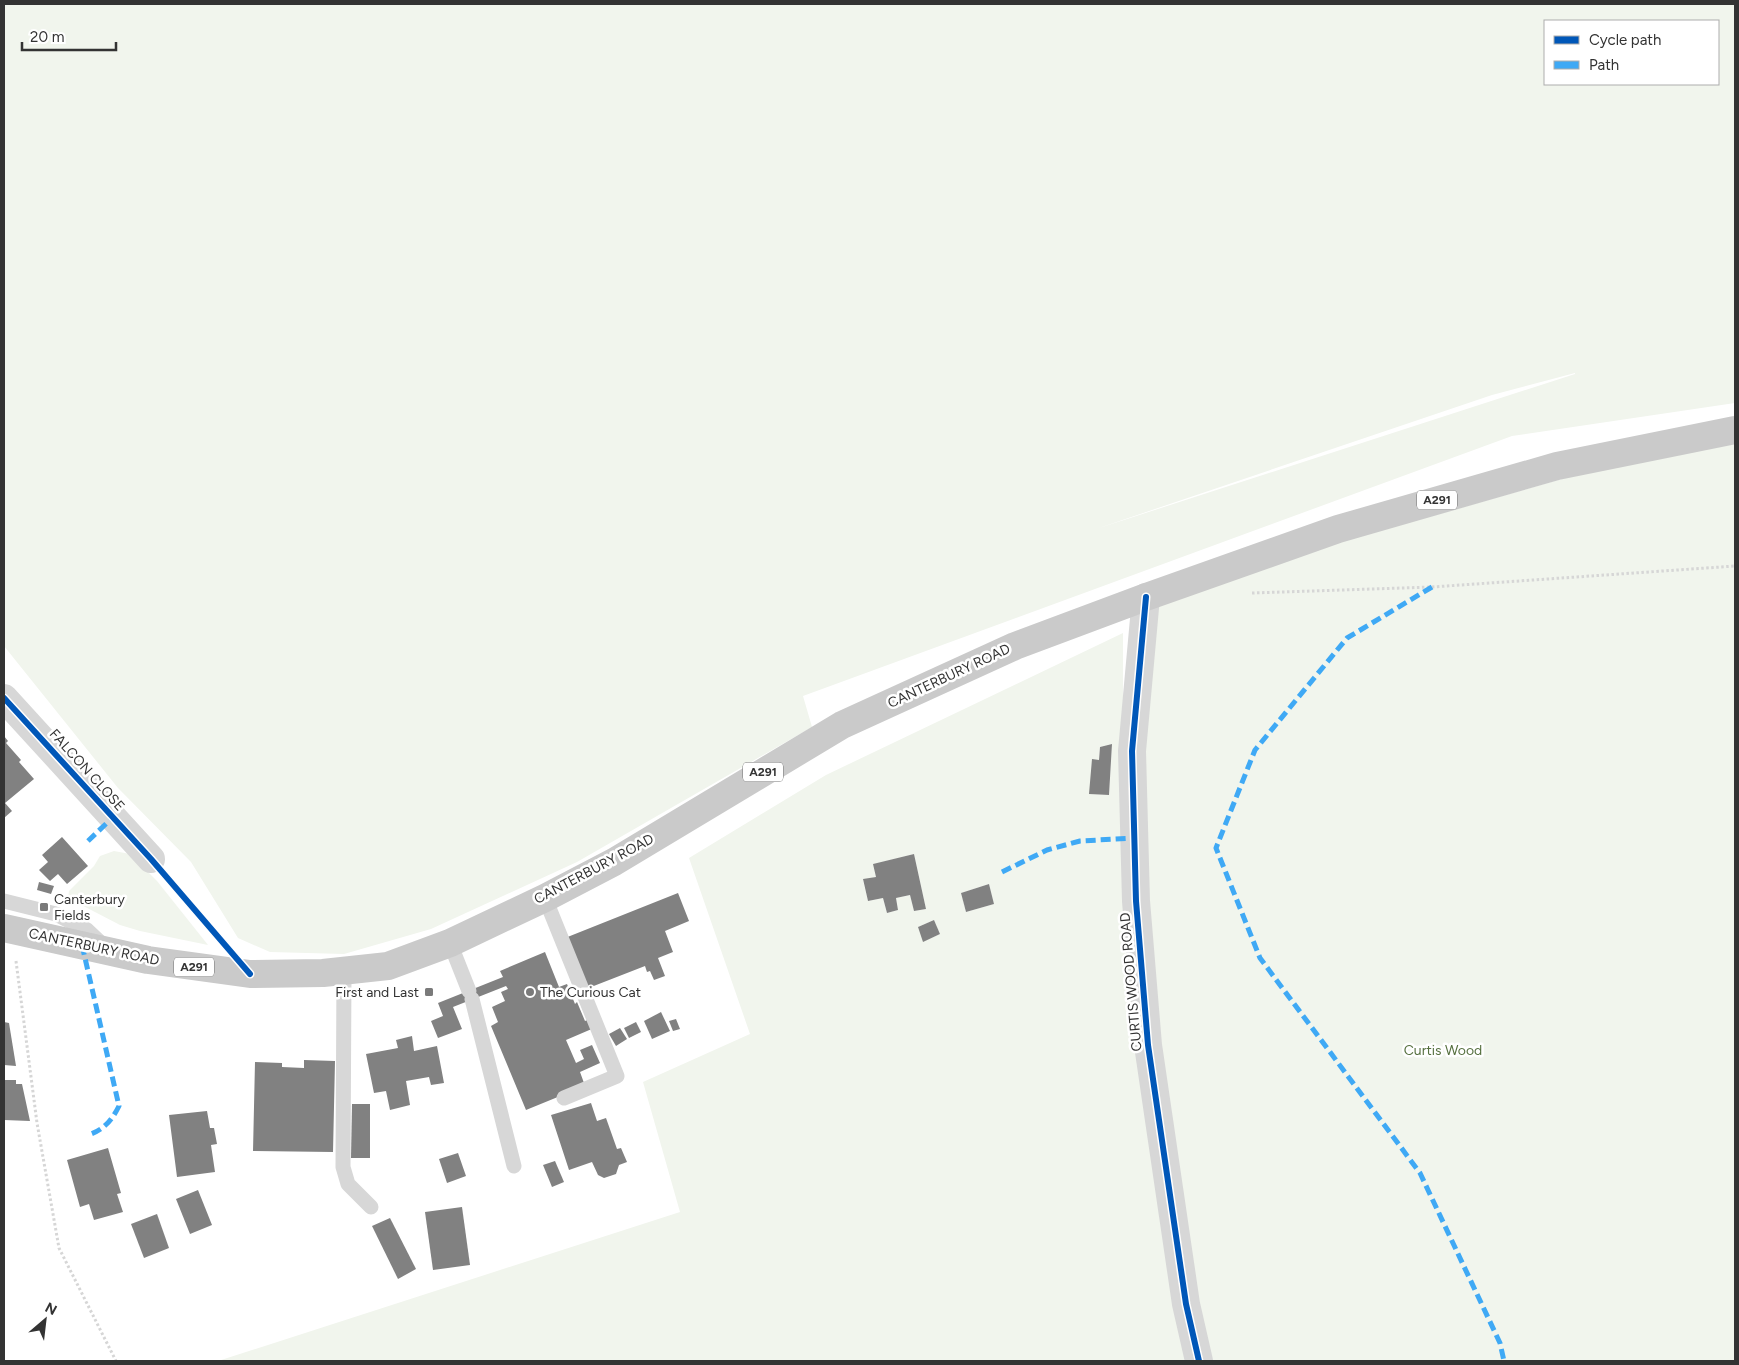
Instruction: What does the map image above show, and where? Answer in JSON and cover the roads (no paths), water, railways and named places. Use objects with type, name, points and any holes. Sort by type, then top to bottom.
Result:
[{"type":"main road","name":"A291","points":[[1146,597],[1338,529],[1557,466],[1735,430]]},
{"type":"main road","name":"CANTERBURY ROAD","points":[[8,929],[148,960],[250,974],[344,972],[388,966],[450,943],[545,898],[614,862],[842,725],[1015,646],[1146,597]]},
{"type":"street","name":"CURTIS WOOD ROAD","points":[[1146,597],[1132,751],[1136,901],[1148,1045],[1186,1304],[1199,1361]]},
{"type":"street","name":"FALCON CLOSE","points":[[4,698],[151,859]]},
{"type":"lane","points":[[545,898],[617,1076],[564,1098]]},
{"type":"lane","points":[[4,901],[56,914],[87,930],[110,952]]},
{"type":"lane","points":[[450,943],[471,995],[514,1166]]},
{"type":"lane","points":[[344,972],[343,1167],[348,1184],[371,1206]]},
{"type":"place","name":"Canterbury Fields","points":[[44,907]]},
{"type":"place","name":"First and Last","points":[[429,992]]},
{"type":"place","name":"The Curious Cat","points":[[530,992]]},
{"type":"park label","name":"Curtis Wood","points":[[1443,1050]]}]
